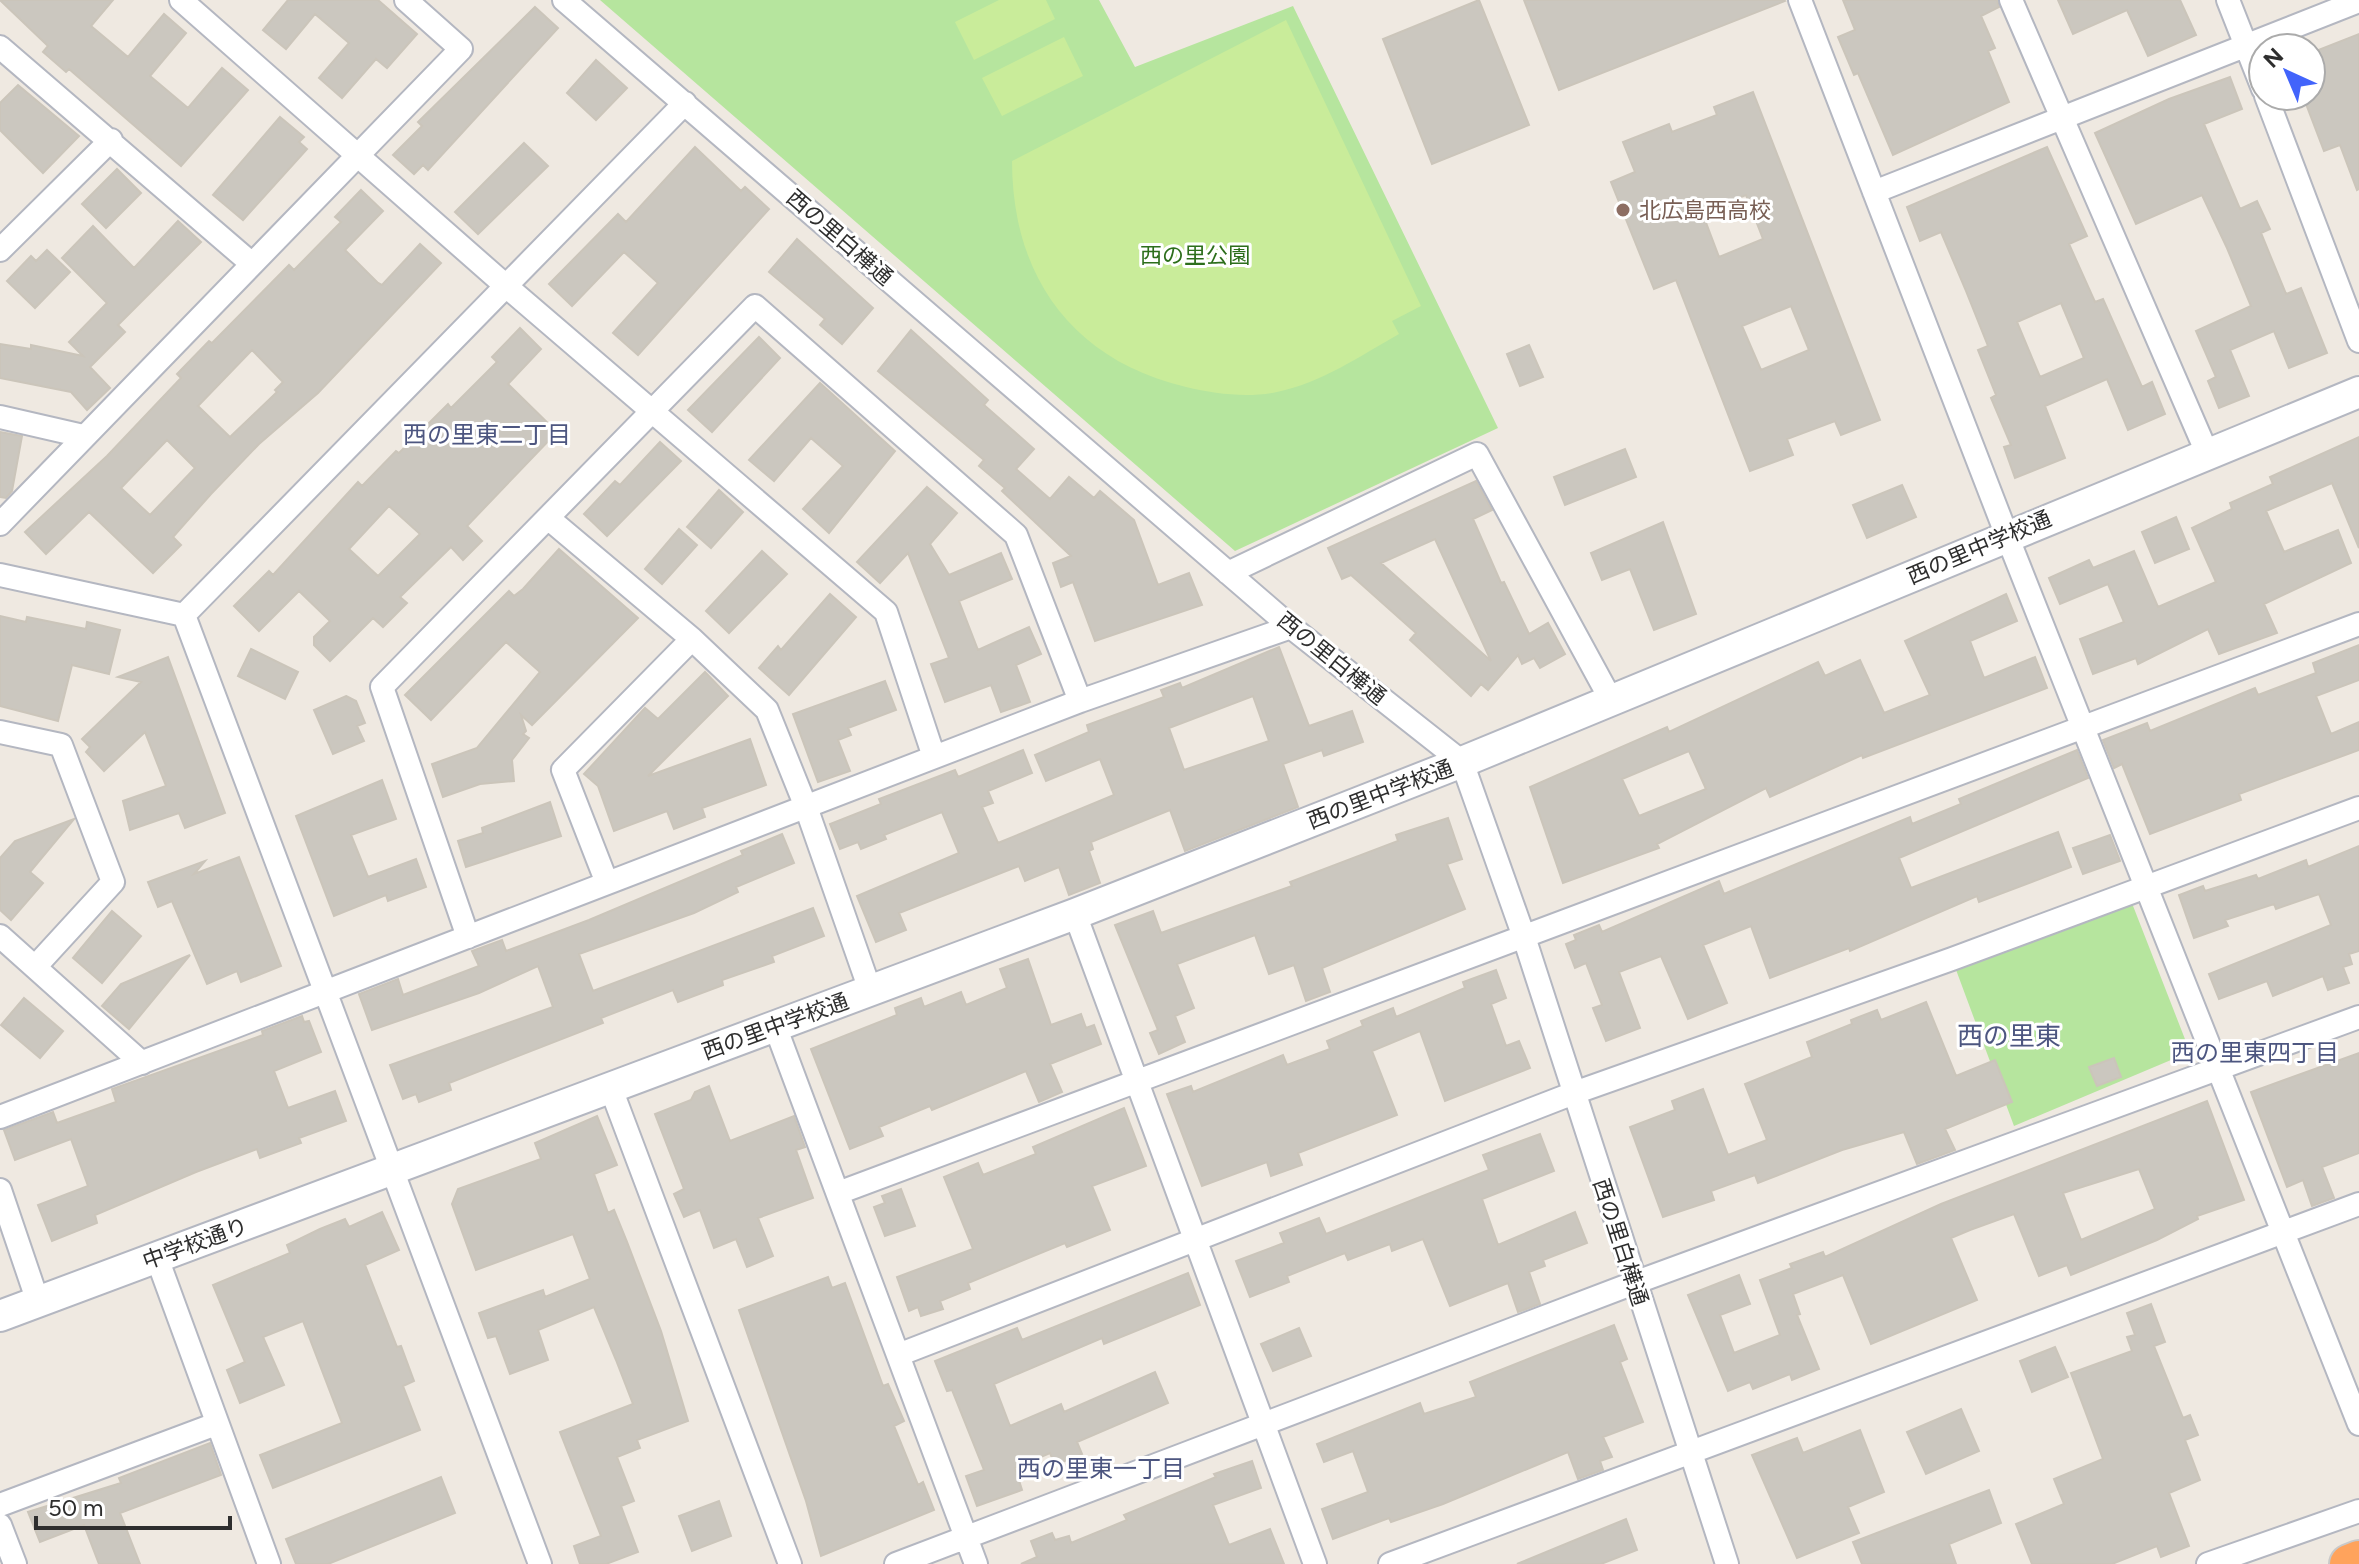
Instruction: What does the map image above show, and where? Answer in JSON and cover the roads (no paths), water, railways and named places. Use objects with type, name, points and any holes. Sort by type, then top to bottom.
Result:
[{"type":"highway","points":[[2349,1564],[2359,1560]]},
{"type":"street","points":[[181,0],[506,286],[655,410],[886,612],[934,757]]},
{"type":"street","points":[[0,524],[461,49],[406,0]]},
{"type":"street","name":"西の里白樺通","points":[[564,0],[1291,627],[1462,762],[1524,937],[1727,1564]]},
{"type":"street","points":[[1800,0],[2007,536],[2359,1424]]},
{"type":"street","points":[[2011,0],[2207,453]]},
{"type":"street","points":[[2228,0],[2246,44]]},
{"type":"street","points":[[1874,192],[2359,1]]},
{"type":"street","points":[[0,47],[252,264]]},
{"type":"street","points":[[184,615],[685,103]]},
{"type":"street","points":[[2272,112],[2359,341]]},
{"type":"street","points":[[0,250],[111,140]]},
{"type":"street","points":[[468,937],[382,687],[755,306],[1016,535],[1080,701]]},
{"type":"street","name":"西の里中学校通","points":[[391,1170],[1075,914],[1462,762],[2359,392]]},
{"type":"street","points":[[0,417],[83,436]]},
{"type":"street","points":[[1228,573],[1477,454],[1611,700]]},
{"type":"street","points":[[548,518],[692,639],[767,710],[806,807],[870,990]]},
{"type":"street","points":[[0,575],[184,615]]},
{"type":"street","points":[[184,615],[540,1564]]},
{"type":"street","points":[[838,1193],[2359,624]]},
{"type":"street","points":[[0,1117],[1080,701],[1291,627]]},
{"type":"street","points":[[607,883],[563,770],[692,639]]},
{"type":"street","points":[[0,732],[61,745],[113,882],[35,967]]},
{"type":"street","points":[[898,1355],[1574,1093],[1952,959],[2359,808]]},
{"type":"street","points":[[1075,914],[1315,1564]]},
{"type":"street","points":[[0,936],[142,1063]]},
{"type":"street","points":[[896,1564],[1634,1283],[2359,1017]]},
{"type":"street","points":[[775,1026],[976,1564]]},
{"type":"street","points":[[610,1086],[790,1564]]},
{"type":"street","name":"中学校通り","points":[[0,1316],[391,1170]]},
{"type":"street","points":[[0,1190],[38,1302]]},
{"type":"street","points":[[1390,1564],[2359,1204]]},
{"type":"street","points":[[157,1258],[269,1564]]},
{"type":"street","points":[[0,1505],[216,1424]]},
{"type":"street","points":[[2208,1564],[2359,1511]]},
{"type":"street","points":[[0,1525],[15,1564]]},
{"type":"place","name":"北広島西高校","points":[[1623,210]]},
{"type":"district","name":"西の里東二丁目","points":[[487,435]]},
{"type":"district","name":"西の里東","points":[[2009,1036]]},
{"type":"district","name":"西の里東四丁目","points":[[2255,1053]]},
{"type":"district","name":"西の里東一丁目","points":[[1101,1469]]},
{"type":"park label","name":"西の里公園","points":[[1195,255]]}]
